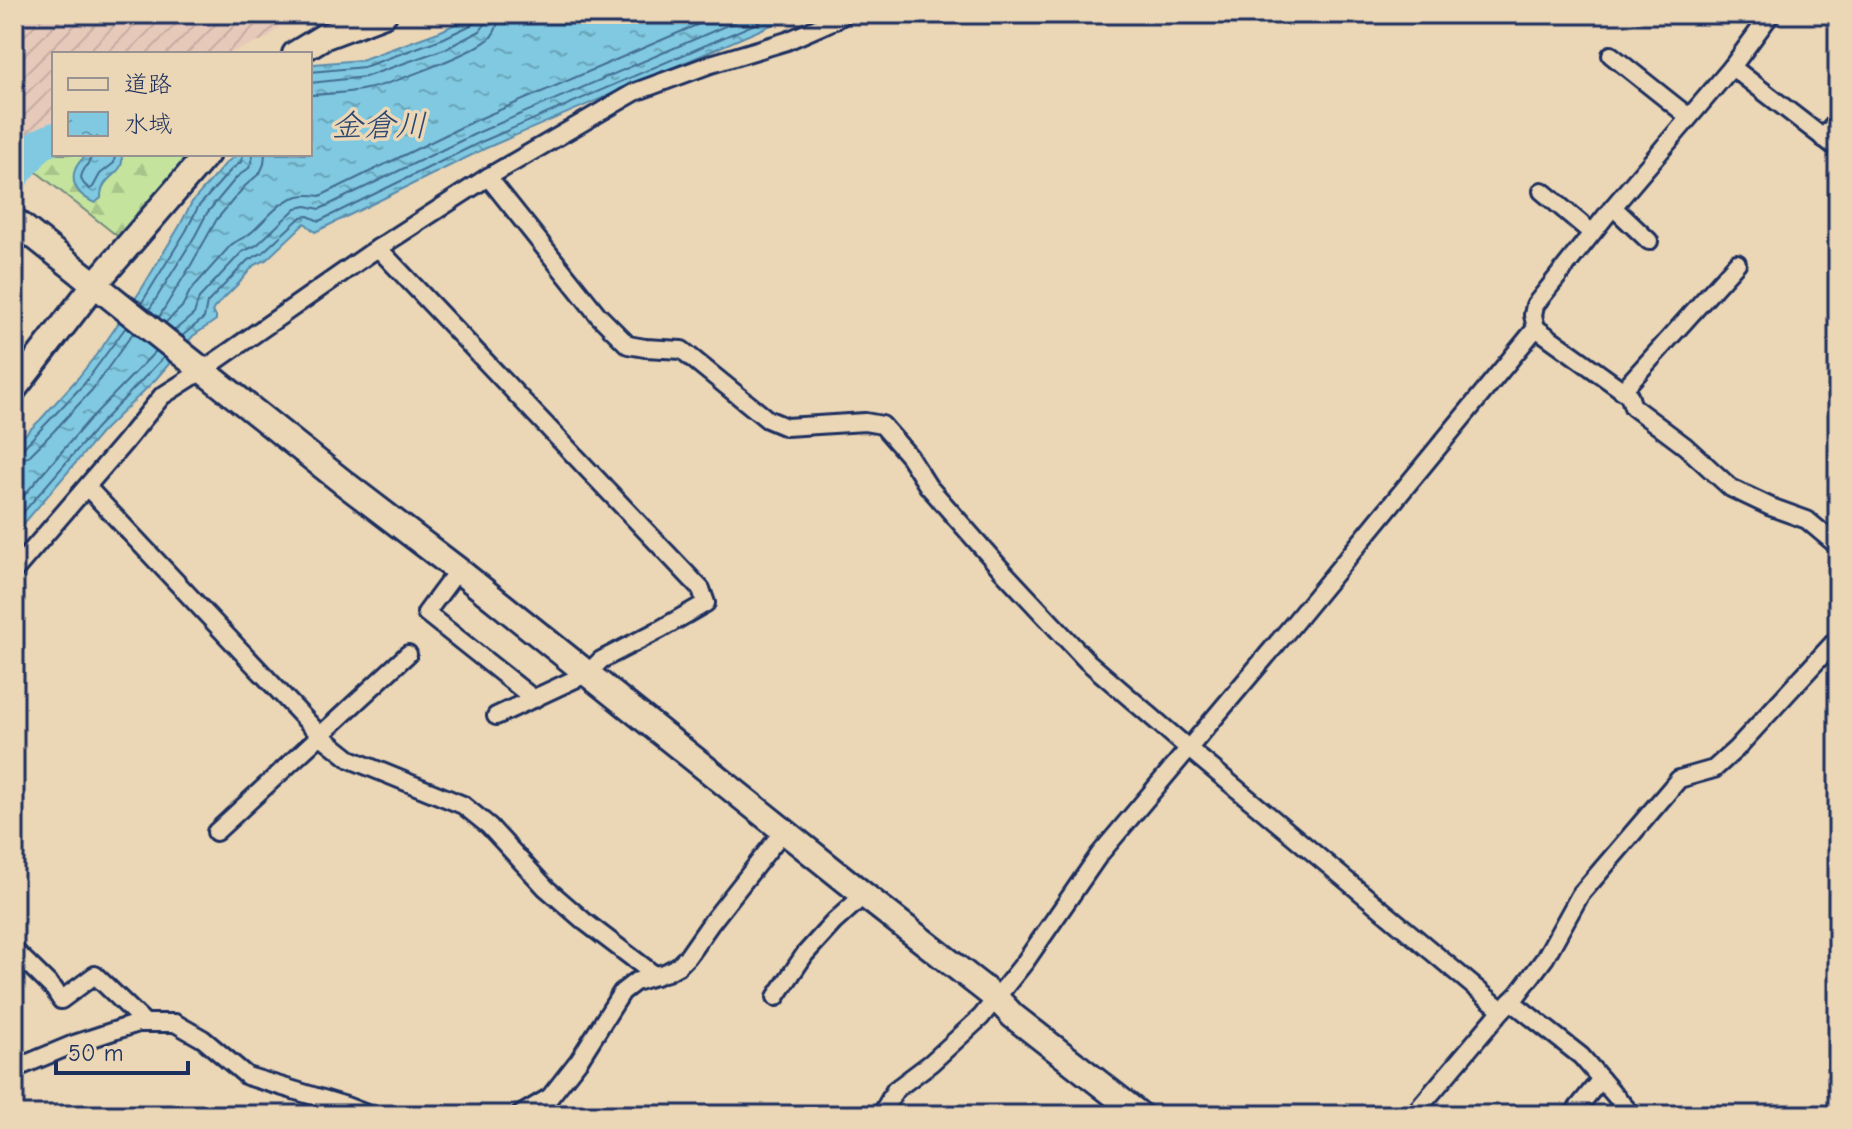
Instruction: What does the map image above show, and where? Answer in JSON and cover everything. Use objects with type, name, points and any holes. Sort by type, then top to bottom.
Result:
[{"type":"street","points":[[298,52],[323,37],[384,14]]},
{"type":"street","points":[[14,571],[162,396],[378,248],[488,177],[635,92],[787,41],[845,14]]},
{"type":"street","points":[[1771,14],[1732,67],[1613,207],[1535,305],[1533,315],[1536,328],[1629,395],[1633,407],[1685,446],[1731,488],[1807,520],[1838,546]]},
{"type":"street","points":[[1611,55],[1689,117]]},
{"type":"street","points":[[1732,67],[1838,149]]},
{"type":"street","points":[[1823,138],[1838,120]]},
{"type":"street","points":[[14,389],[205,156]]},
{"type":"street","points":[[488,177],[598,315],[628,345],[682,350],[767,419],[786,427],[865,422],[882,425],[909,456],[928,486],[1087,661],[1189,749],[1507,1006],[1581,1056],[1632,1115]]},
{"type":"street","points":[[1542,191],[1592,233]]},
{"type":"street","points":[[1613,207],[1649,241]]},
{"type":"street","points":[[14,220],[588,673],[1140,1115]]},
{"type":"street","points":[[378,248],[701,589],[706,603],[601,660],[588,673],[496,716]]},
{"type":"street","points":[[1622,391],[1737,263]]},
{"type":"street","points":[[881,1115],[895,1090],[931,1063],[981,1017],[1025,962],[1099,855],[1536,328]]},
{"type":"street","points":[[87,487],[320,735],[350,759],[463,805],[489,826],[546,888],[656,976]]},
{"type":"street","points":[[458,570],[426,613],[534,699]]},
{"type":"street","points":[[1413,1115],[1545,958],[1580,895],[1679,779],[1714,769],[1838,638]]},
{"type":"street","points":[[216,832],[408,654]]},
{"type":"street","points":[[520,1115],[550,1097],[579,1060],[622,992],[635,982],[678,966],[688,956],[784,830]]},
{"type":"street","points":[[776,997],[805,954],[864,895]]},
{"type":"street","points":[[14,950],[54,989],[61,1000],[95,975],[145,1023]]},
{"type":"street","points":[[14,1069],[74,1044],[138,1023],[175,1023],[203,1039],[247,1076],[369,1115]]},
{"type":"street","points":[[1572,1115],[1601,1079]]},
{"type":"shaded area","points":[[14,14],[290,14],[268,38],[232,52],[52,52],[52,122],[29,135],[14,155]]},
{"type":"green space","points":[[52,147],[52,156],[195,156],[121,239],[29,166]]},
{"type":"water","name":"金倉川","points":[[476,14],[797,14],[484,149],[315,232],[305,223],[266,260],[254,265],[214,308],[212,312],[216,320],[193,336],[156,379],[102,432],[14,535],[14,445],[78,378],[103,346],[141,290],[192,202],[235,156],[312,156],[314,64],[361,60],[441,31]]},
{"type":"water","points":[[86,156],[121,156],[121,166],[105,184],[101,198],[95,203],[80,193],[74,181],[76,167]]},
{"type":"waterway","points":[[14,175],[39,145],[52,139]]}]
